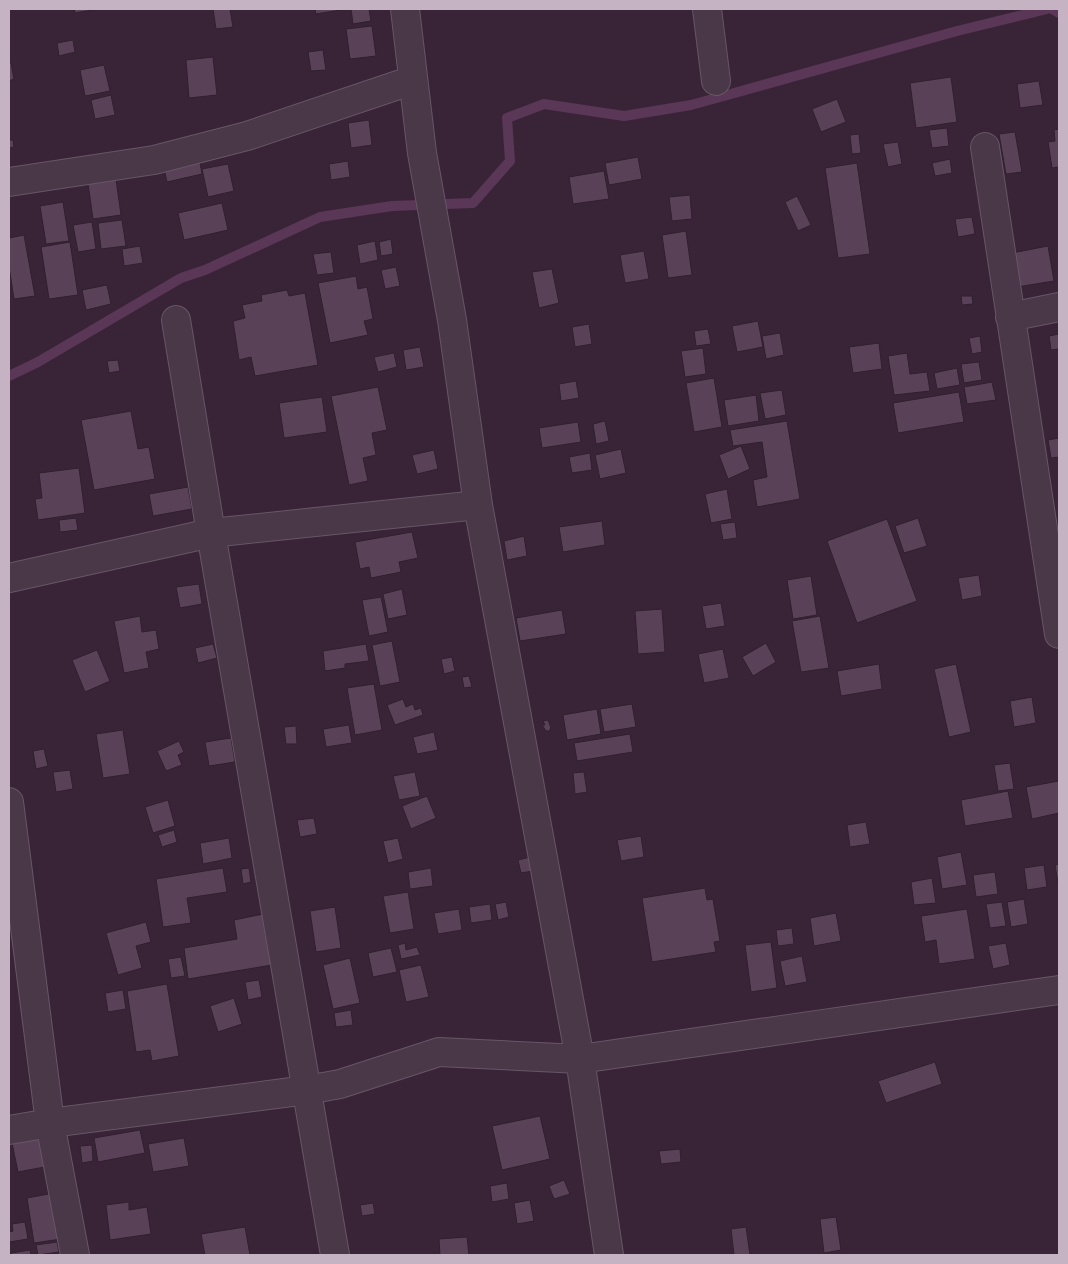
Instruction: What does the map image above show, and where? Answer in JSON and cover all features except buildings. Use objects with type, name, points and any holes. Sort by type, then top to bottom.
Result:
[{"type":"street","points":[[405,9],[422,152],[452,320],[478,505],[580,1059],[609,1255]]},
{"type":"street","points":[[707,9],[716,80]]},
{"type":"street","points":[[9,182],[154,160],[247,136],[413,80]]},
{"type":"street","points":[[984,148],[1059,634]]},
{"type":"street","points":[[1010,317],[1059,307]]},
{"type":"street","points":[[176,320],[334,1255]]},
{"type":"street","points":[[9,578],[211,534],[478,505]]},
{"type":"street","points":[[9,802],[50,1123],[75,1255]]},
{"type":"street","points":[[9,1130],[307,1090],[340,1084],[440,1052],[580,1059],[1059,990]]},
{"type":"waterway","points":[[9,376],[38,362],[181,278],[205,270],[320,217],[392,206],[473,203],[510,161],[507,118],[544,104],[624,116],[691,105],[957,31],[1047,9]]},
{"type":"waterway","points":[[1052,9],[1059,13]]}]
